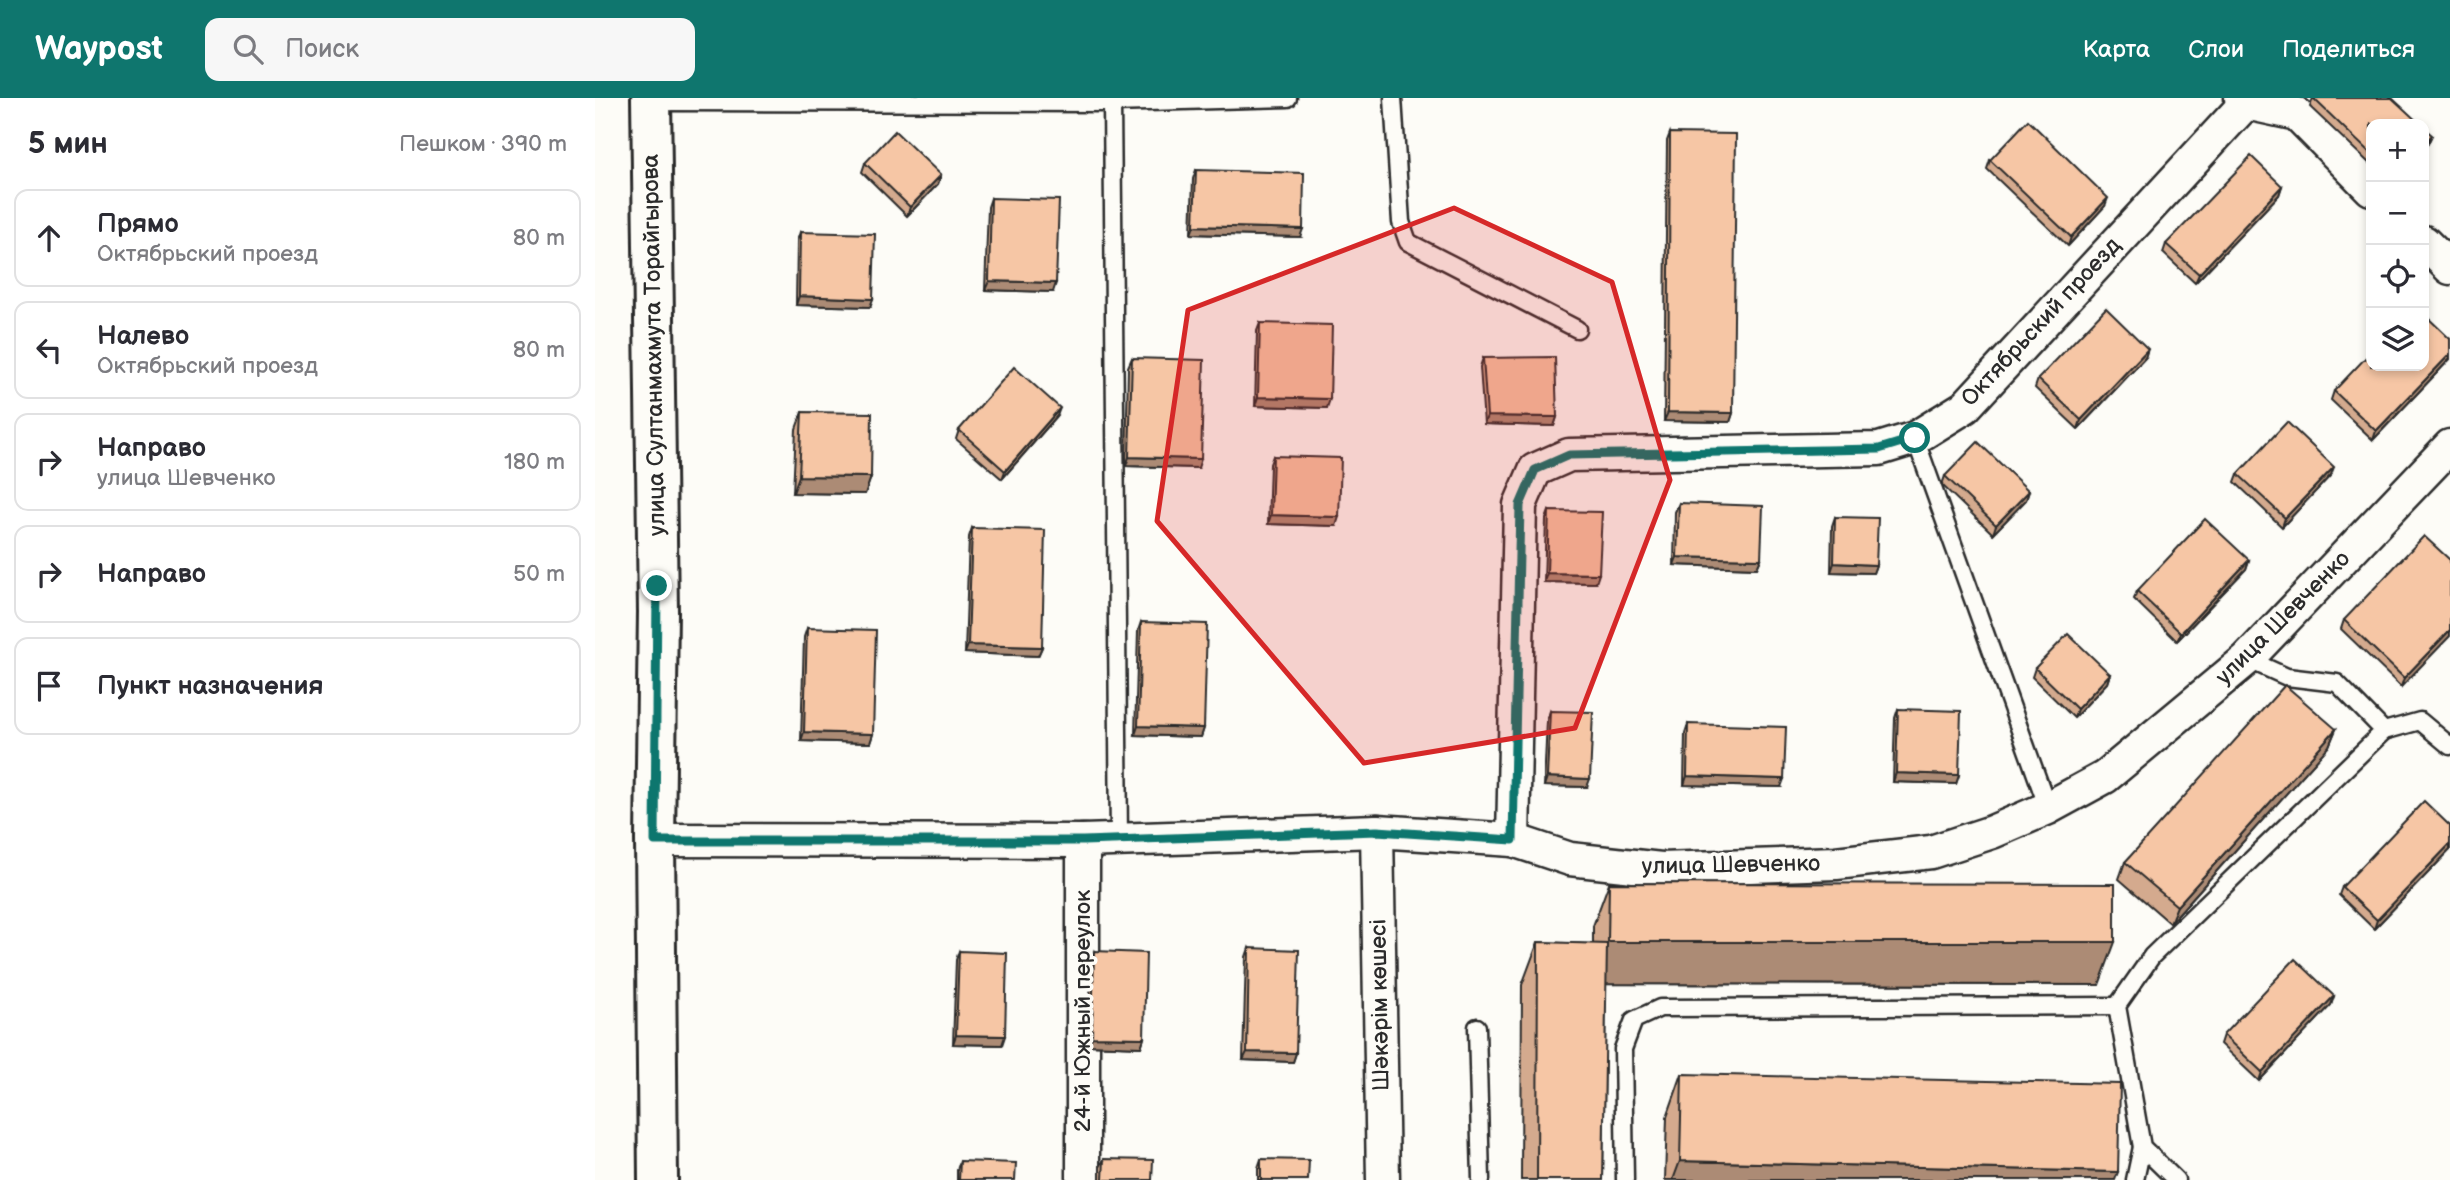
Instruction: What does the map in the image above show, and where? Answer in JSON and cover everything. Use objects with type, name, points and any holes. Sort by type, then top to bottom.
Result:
[{"type":"main road","name":"улица Султанмахмута Торайгырова","points":[[650,100],[658,612],[655,841],[659,1180]]},
{"type":"street","points":[[2244,100],[2297,114],[2366,184]]},
{"type":"street","name":"Октябрьский проезд","points":[[1513,840],[1520,505],[1535,470],[1569,455],[1879,449],[1915,438],[1965,407],[2244,100]]},
{"type":"street","points":[[2427,245],[2450,268]]},
{"type":"street","name":"улица Шевченко","points":[[655,841],[1083,841],[1377,831],[1513,840],[1570,859],[1661,869],[1836,863],[1931,852],[1992,832],[2048,808],[2105,777],[2247,659],[2450,446]]},
{"type":"street","name":"Шәкәрім көшесі","points":[[1377,831],[1383,1180]]},
{"type":"street","name":"24-й Южный переулок","points":[[1083,841],[1083,1180]]},
{"type":"lane","points":[[650,100],[1112,103],[1288,98]]},
{"type":"lane","points":[[1393,98],[1401,222],[1408,242],[1577,329]]},
{"type":"lane","points":[[1112,103],[1119,839]]},
{"type":"lane","points":[[1915,438],[2048,808]]},
{"type":"lane","points":[[2247,659],[2287,677],[2337,683],[2384,731]]},
{"type":"lane","points":[[2134,1180],[2142,1147],[2116,1006],[2152,956],[2384,731],[2420,721],[2450,746]]},
{"type":"lane","points":[[1625,1180],[1623,1049],[1634,1020],[1660,1008],[2116,1006]]},
{"type":"lane","points":[[1477,1027],[1481,1180]]},
{"type":"lane","points":[[2142,1147],[2176,1180]]},
{"type":"highlighted area","points":[[1454,208],[1612,282],[1670,480],[1575,728],[1364,763],[1157,521],[1188,310]]},
{"type":"building","points":[[2313,98],[2392,98],[2415,119],[2366,119],[2366,149]]},
{"type":"building","points":[[2028,120],[2108,198],[2071,237],[1990,160]]},
{"type":"building","points":[[895,131],[941,175],[910,207],[865,163]]},
{"type":"building","points":[[1670,133],[1736,134],[1733,413],[1668,412]]},
{"type":"building","points":[[2251,156],[2282,186],[2199,274],[2166,244]]},
{"type":"building","points":[[1196,170],[1304,173],[1303,229],[1194,226]]},
{"type":"building","points":[[991,198],[1059,200],[1056,283],[989,281]]},
{"type":"building","points":[[800,232],[875,234],[873,299],[799,296]]},
{"type":"building","points":[[2106,308],[2148,349],[2081,420],[2038,379]]},
{"type":"building","points":[[2429,319],[2450,339],[2450,354],[2376,431],[2334,391],[2366,357],[2366,371],[2429,371]]},
{"type":"building","points":[[1260,323],[1332,325],[1330,399],[1258,397]]},
{"type":"building","points":[[1555,357],[1557,417],[1487,416],[1483,358]]},
{"type":"building","points":[[1132,358],[1204,360],[1201,459],[1129,457]]},
{"type":"building","points":[[1014,367],[1060,408],[1005,471],[959,430]]},
{"type":"building","points":[[802,412],[872,413],[871,477],[799,476]]},
{"type":"building","points":[[2287,422],[2334,467],[2285,518],[2238,474]]},
{"type":"building","points":[[1978,442],[2029,491],[1996,525],[1945,476]]},
{"type":"building","points":[[1273,456],[1341,458],[1339,517],[1271,515]]},
{"type":"building","points":[[1679,503],[1763,506],[1761,559],[1677,557]]},
{"type":"building","points":[[1549,511],[1602,512],[1599,574],[1547,573]]},
{"type":"building","points":[[1835,517],[1878,518],[1876,565],[1834,563]]},
{"type":"building","points":[[2205,519],[2249,560],[2181,633],[2137,591]]},
{"type":"building","points":[[972,528],[1045,530],[1042,647],[968,645]]},
{"type":"building","points":[[2424,536],[2450,560],[2450,630],[2404,678],[2344,620]]},
{"type":"building","points":[[1141,622],[1207,624],[1204,728],[1138,726]]},
{"type":"building","points":[[807,628],[876,630],[873,734],[804,732]]},
{"type":"building","points":[[2068,634],[2110,674],[2077,709],[2035,668]]},
{"type":"building","points":[[2285,685],[2336,729],[2177,906],[2125,862]]},
{"type":"building","points":[[1898,709],[1961,711],[1959,775],[1896,773]]},
{"type":"building","points":[[1550,711],[1593,712],[1590,779],[1547,777]]},
{"type":"building","points":[[1688,724],[1786,727],[1784,779],[1687,776]]},
{"type":"building","points":[[2424,801],[2450,826],[2450,844],[2377,920],[2342,887]]},
{"type":"building","points":[[1609,883],[2115,884],[2115,942],[1608,942]]},
{"type":"building","points":[[1538,942],[1607,944],[1603,1180],[1537,1180]]},
{"type":"building","points":[[1249,948],[1299,950],[1296,1053],[1247,1052]]},
{"type":"building","points":[[959,951],[1007,953],[1005,1036],[956,1035]]},
{"type":"building","points":[[1094,951],[1146,953],[1144,1038],[1092,1037]]},
{"type":"building","points":[[2295,959],[2334,996],[2262,1072],[2223,1035]]},
{"type":"building","points":[[1682,1074],[2120,1084],[2118,1172],[1680,1161]]},
{"type":"building","points":[[1104,1159],[1153,1160],[1152,1180],[1103,1180]]},
{"type":"building","points":[[1261,1159],[1309,1160],[1308,1180],[1261,1180]]},
{"type":"building","points":[[960,1161],[1016,1163],[1015,1180],[959,1180]]},
{"type":"route","points":[[657,586],[655,841],[1083,841],[1377,831],[1513,840],[1520,505],[1535,470],[1569,455],[1879,449],[1915,438]]}]
